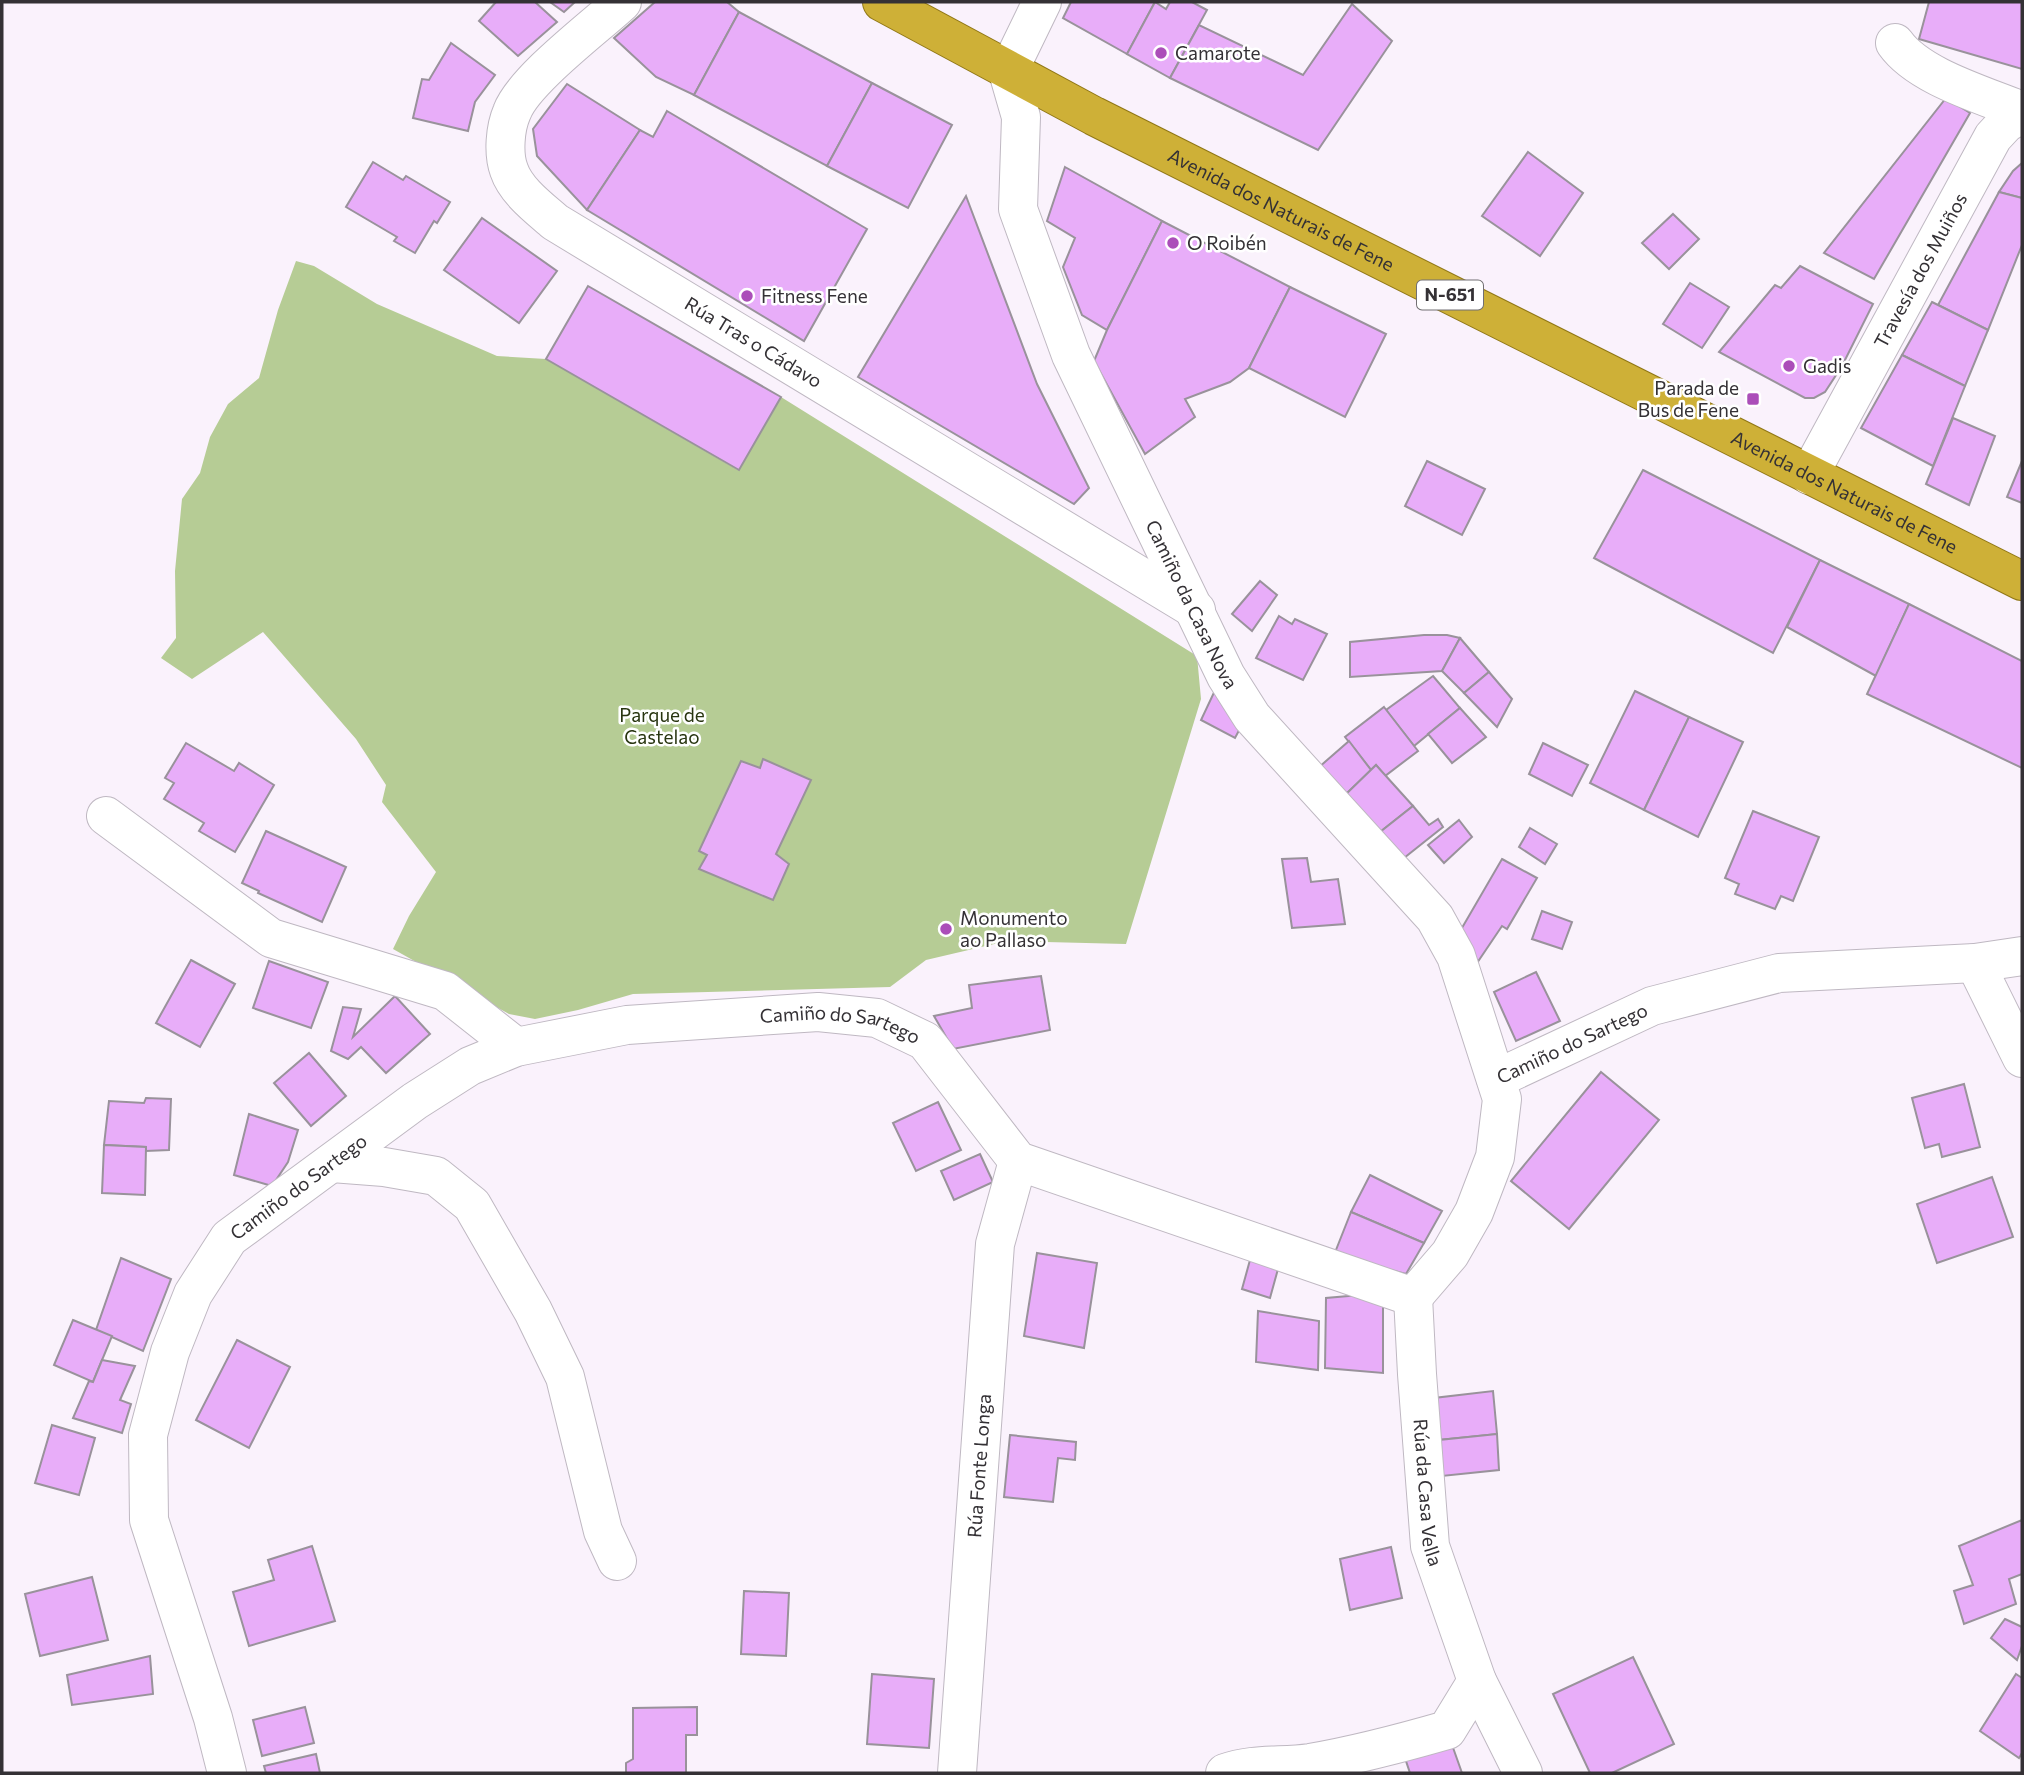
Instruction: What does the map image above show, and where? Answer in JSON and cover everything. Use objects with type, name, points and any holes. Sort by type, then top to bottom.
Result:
[{"type":"highway","name":"Avenida dos Naturais de Fene","points":[[882,2],[1008,72],[2022,581]]},
{"type":"street","name":"Rúa Tras o Cádavo","points":[[622,2],[527,87],[512,112],[505,145],[509,171],[529,200],[555,222],[1196,610]]},
{"type":"street","points":[[1008,72],[1042,2]]},
{"type":"street","points":[[1895,43],[1903,54],[1942,77],[2022,113]]},
{"type":"street","name":"Camiño da Casa Nova","points":[[1008,72],[1021,117],[1018,209],[1071,355],[1226,676],[1252,717],[1435,918],[1456,956],[1496,1079]]},
{"type":"street","name":"Travesía dos Muiños","points":[[1809,475],[1993,137],[2006,123],[2022,113]]},
{"type":"street","points":[[106,816],[271,938],[445,991],[516,1046]]},
{"type":"street","name":"Camiño do Sartego","points":[[1413,1297],[1456,1243],[1474,1212],[1496,1157],[1502,1099],[1496,1079],[1653,1006],[1779,973],[1975,963],[2022,956]]},
{"type":"street","points":[[1975,963],[2022,1058]]},
{"type":"street","name":"Camiño do Sartego","points":[[227,1773],[213,1718],[149,1520],[148,1435],[170,1352],[193,1294],[229,1238],[415,1101],[470,1066],[516,1046],[627,1025],[818,1012],[877,1018],[925,1041],[1018,1161]]},
{"type":"street","points":[[1018,1161],[1413,1297]]},
{"type":"street","name":"Rúa Fonte Longa","points":[[957,1773],[996,1244],[1018,1161]]},
{"type":"street","points":[[332,1163],[384,1167],[436,1176],[472,1205],[533,1311],[565,1377],[603,1531],[617,1561]]},
{"type":"street","name":"Rúa da Casa Vella","points":[[1413,1297],[1430,1546],[1477,1681],[1523,1773]]},
{"type":"street","points":[[1225,1773],[1244,1766],[1308,1763],[1388,1747],[1447,1730],[1477,1681]]},
{"type":"green space","name":"Parque de Castelao","points":[[296,261],[314,266],[377,304],[497,356],[546,359],[738,470],[781,397],[1197,656],[1201,699],[1126,944],[1007,941],[926,960],[890,987],[633,994],[535,1019],[509,1014],[393,949],[409,916],[436,872],[382,802],[386,785],[356,739],[263,632],[192,679],[161,658],[176,638],[175,571],[182,499],[200,473],[210,437],[228,404],[259,378],[278,310]]},
{"type":"building","points":[[496,2],[535,2],[557,22],[518,56],[479,21]]},
{"type":"building","points":[[550,2],[575,2],[564,12]]},
{"type":"building","points":[[655,2],[727,2],[739,12],[694,95],[656,77],[614,38]]},
{"type":"building","points":[[1071,2],[1155,2],[1127,54],[1063,18]]},
{"type":"building","points":[[1155,2],[1166,9],[1170,2],[1192,2],[1207,10],[1170,78],[1127,54]]},
{"type":"building","points":[[1929,2],[2022,2],[2022,69],[1919,39]]},
{"type":"building","points":[[1352,4],[1392,41],[1318,150],[1170,78],[1199,25],[1303,75]]},
{"type":"building","points":[[739,12],[872,83],[827,166],[694,95]]},
{"type":"building","points":[[451,43],[495,75],[475,102],[468,131],[413,118],[422,79],[429,80]]},
{"type":"building","points":[[872,83],[952,125],[908,208],[827,166]]},
{"type":"building","points":[[567,84],[640,130],[587,210],[537,156],[533,129]]},
{"type":"building","points":[[1946,98],[1970,113],[1874,279],[1824,253]]},
{"type":"building","points":[[667,111],[867,229],[804,341],[587,210],[640,130],[653,137]]},
{"type":"building","points":[[1528,152],[1583,193],[1540,256],[1482,216]]},
{"type":"building","points":[[373,162],[403,180],[406,176],[450,202],[437,223],[434,221],[415,253],[394,241],[397,237],[346,207]]},
{"type":"building","points":[[2022,163],[2022,198],[1999,192],[2013,171]]},
{"type":"building","points":[[1065,167],[1162,221],[1107,330],[1082,315],[1063,267],[1075,238],[1047,221]]},
{"type":"building","points":[[1999,192],[2022,198],[2022,245],[1988,330],[1938,305]]},
{"type":"building","points":[[966,196],[1037,384],[1089,488],[1074,504],[858,377]]},
{"type":"building","points":[[1673,214],[1699,239],[1669,269],[1642,243]]},
{"type":"building","points":[[482,218],[557,271],[519,323],[444,270]]},
{"type":"building","points":[[1162,221],[1290,287],[1249,368],[1230,382],[1185,399],[1195,417],[1145,454],[1094,361]]},
{"type":"building","points":[[1800,266],[1873,304],[1842,366],[1825,392],[1814,398],[1805,398],[1719,352],[1775,285],[1781,288]]},
{"type":"building","points":[[1690,283],[1729,307],[1702,348],[1663,324]]},
{"type":"building","points":[[588,286],[781,397],[739,470],[546,359]]},
{"type":"building","points":[[1290,287],[1386,334],[1345,417],[1249,368]]},
{"type":"building","points":[[1932,302],[1988,330],[1965,386],[1902,355]]},
{"type":"building","points":[[1902,355],[1965,386],[1933,466],[1861,428]]},
{"type":"building","points":[[1953,418],[1995,436],[1969,505],[1926,484]]},
{"type":"building","points":[[1427,461],[1485,489],[1462,535],[1405,506]]},
{"type":"building","points":[[2022,461],[2022,503],[2007,497]]},
{"type":"building","points":[[1643,470],[1820,560],[1773,653],[1594,558]]},
{"type":"building","points":[[1820,560],[1909,604],[1876,676],[1787,627]]},
{"type":"building","points":[[1260,581],[1277,595],[1252,631],[1232,614]]},
{"type":"building","points":[[1909,604],[2022,661],[2022,768],[1867,694]]},
{"type":"building","points":[[1279,616],[1292,624],[1295,619],[1327,634],[1303,680],[1256,658]]},
{"type":"building","points":[[1424,635],[1460,638],[1442,671],[1350,677],[1350,642]]},
{"type":"building","points":[[1460,638],[1489,672],[1464,693],[1442,671]]},
{"type":"building","points":[[1489,672],[1512,699],[1497,727],[1464,693]]},
{"type":"building","points":[[1433,676],[1460,708],[1414,746],[1386,710]]},
{"type":"building","points":[[1218,684],[1244,721],[1235,738],[1201,720]]},
{"type":"building","points":[[1635,691],[1689,717],[1644,810],[1590,783]]},
{"type":"building","points":[[1384,707],[1418,751],[1385,776],[1376,765],[1371,770],[1345,737]]},
{"type":"building","points":[[1460,708],[1486,737],[1452,763],[1428,734]]},
{"type":"building","points":[[1689,717],[1743,742],[1698,837],[1644,810]]},
{"type":"building","points":[[1349,741],[1371,770],[1342,798],[1318,768]]},
{"type":"building","points":[[186,743],[234,771],[239,763],[274,785],[235,852],[199,831],[204,823],[164,799],[174,783],[165,778]]},
{"type":"building","points":[[1543,743],[1588,765],[1572,796],[1529,774]]},
{"type":"building","points":[[763,759],[811,780],[776,854],[789,864],[773,900],[699,869],[707,855],[699,851],[741,761],[760,768]]},
{"type":"building","points":[[1376,765],[1413,806],[1375,836],[1342,798]]},
{"type":"building","points":[[1413,806],[1429,825],[1438,819],[1443,827],[1404,858],[1375,836]]},
{"type":"building","points":[[1753,811],[1819,837],[1793,901],[1781,896],[1775,909],[1735,894],[1739,884],[1725,878]]},
{"type":"building","points":[[1459,820],[1472,837],[1444,863],[1428,845]]},
{"type":"building","points":[[1530,828],[1557,844],[1545,864],[1519,847]]},
{"type":"building","points":[[266,831],[346,867],[322,922],[242,883]]},
{"type":"building","points":[[1307,858],[1311,882],[1338,879],[1345,924],[1292,928],[1282,859]]},
{"type":"building","points":[[1502,859],[1537,878],[1507,929],[1502,926],[1475,966],[1459,933]]},
{"type":"building","points":[[1542,911],[1572,922],[1562,949],[1532,939]]},
{"type":"building","points":[[191,960],[235,984],[200,1047],[156,1023]]},
{"type":"building","points":[[269,961],[328,982],[311,1028],[253,1008]]},
{"type":"building","points":[[1536,972],[1560,1021],[1516,1041],[1494,992]]},
{"type":"building","points":[[1041,976],[1050,1030],[953,1049],[934,1016],[972,1008],[969,985]]},
{"type":"building","points":[[395,996],[430,1034],[386,1073],[361,1047],[348,1059],[331,1051],[343,1007],[361,1009],[353,1037]]},
{"type":"building","points":[[309,1053],[346,1096],[311,1126],[274,1083]]},
{"type":"building","points":[[1601,1072],[1659,1120],[1569,1229],[1511,1181]]},
{"type":"building","points":[[1964,1084],[1980,1147],[1942,1157],[1939,1144],[1925,1148],[1912,1098]]},
{"type":"building","points":[[146,1098],[171,1099],[169,1150],[146,1151],[146,1147],[104,1145],[109,1101],[144,1103]]},
{"type":"building","points":[[938,1102],[961,1150],[916,1171],[893,1123]]},
{"type":"building","points":[[249,1114],[298,1130],[288,1162],[272,1186],[234,1175]]},
{"type":"building","points":[[104,1145],[146,1147],[145,1195],[102,1193]]},
{"type":"building","points":[[980,1154],[993,1182],[954,1200],[941,1171]]},
{"type":"building","points":[[1370,1175],[1442,1211],[1424,1243],[1351,1212]]},
{"type":"building","points":[[1992,1177],[2013,1237],[1937,1263],[1917,1204]]},
{"type":"building","points":[[1351,1212],[1424,1243],[1406,1274],[1334,1255]]},
{"type":"building","points":[[1037,1253],[1097,1263],[1084,1348],[1024,1336]]},
{"type":"building","points":[[121,1258],[171,1279],[143,1351],[96,1330]]},
{"type":"building","points":[[1250,1260],[1278,1269],[1270,1298],[1242,1289]]},
{"type":"building","points":[[1383,1293],[1383,1373],[1325,1368],[1326,1298]]},
{"type":"building","points":[[1258,1311],[1319,1321],[1318,1370],[1256,1362]]},
{"type":"building","points":[[73,1320],[112,1336],[93,1382],[54,1365]]},
{"type":"building","points":[[237,1340],[290,1367],[249,1448],[196,1420]]},
{"type":"building","points":[[102,1360],[135,1366],[120,1400],[131,1404],[122,1433],[73,1418],[89,1381],[93,1382]]},
{"type":"building","points":[[1493,1391],[1497,1434],[1439,1440],[1434,1398]]},
{"type":"building","points":[[52,1425],[95,1438],[79,1495],[35,1483]]},
{"type":"building","points":[[1497,1434],[1499,1470],[1442,1476],[1439,1440]]},
{"type":"building","points":[[1010,1435],[1076,1442],[1075,1460],[1058,1458],[1053,1502],[1004,1497]]},
{"type":"building","points":[[2022,1520],[2022,1574],[2009,1579],[2016,1604],[1964,1624],[1954,1591],[1973,1585],[1959,1546]]},
{"type":"building","points":[[312,1546],[335,1621],[249,1646],[233,1592],[274,1580],[268,1560]]},
{"type":"building","points":[[1391,1547],[1402,1598],[1350,1610],[1340,1559]]},
{"type":"building","points":[[92,1577],[108,1640],[40,1656],[25,1594]]},
{"type":"building","points":[[744,1591],[789,1593],[786,1656],[741,1654]]},
{"type":"building","points":[[2005,1619],[2022,1627],[2022,1646],[2017,1660],[1991,1638]]},
{"type":"building","points":[[150,1656],[153,1694],[72,1705],[67,1675]]},
{"type":"building","points":[[1633,1657],[1674,1744],[1612,1773],[1590,1773],[1553,1694]]},
{"type":"building","points":[[872,1674],[934,1679],[929,1748],[867,1744]]},
{"type":"building","points":[[2016,1674],[2022,1678],[2022,1753],[2019,1758],[1980,1731]]},
{"type":"building","points":[[305,1707],[314,1743],[262,1756],[253,1720]]},
{"type":"building","points":[[697,1707],[697,1735],[686,1735],[686,1773],[626,1773],[626,1763],[633,1759],[633,1708]]},
{"type":"building","points":[[1451,1742],[1462,1773],[1410,1773],[1405,1758]]},
{"type":"building","points":[[316,1754],[320,1773],[266,1773],[264,1766]]},
{"type":"place","name":"Camarote","points":[[1161,53]]},
{"type":"place","name":"O Roibén","points":[[1173,243]]},
{"type":"place","name":"Fitness Fene","points":[[747,296]]},
{"type":"place","name":"Gadis","points":[[1789,366]]},
{"type":"place","name":"Parada de Bus de Fene","points":[[1753,399]]},
{"type":"place","name":"Monumento ao Pallaso","points":[[946,929]]}]
